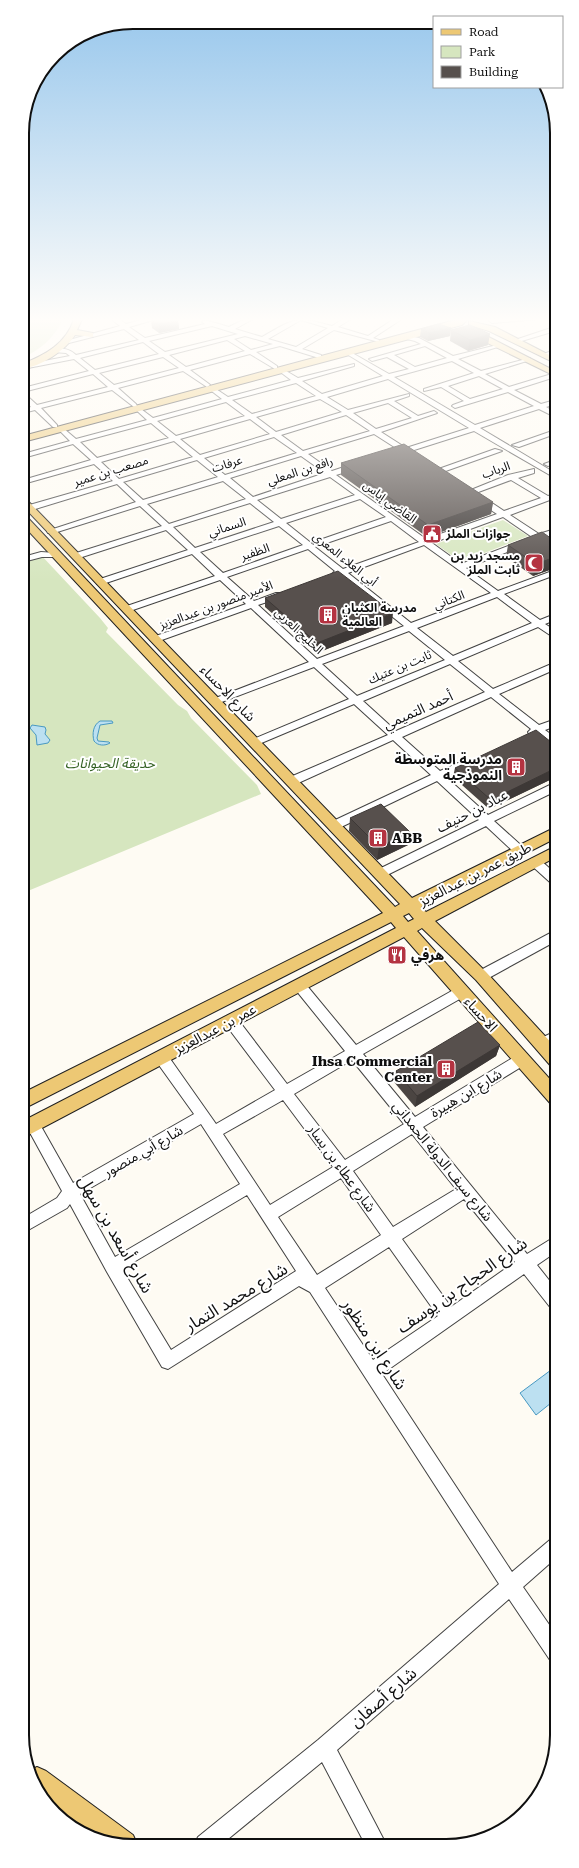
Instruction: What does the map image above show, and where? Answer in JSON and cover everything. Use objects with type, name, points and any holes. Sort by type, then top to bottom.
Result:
[{"type":"main road","points":[[29,433],[58,427],[138,406]]},
{"type":"main road","points":[[29,437],[58,427]]},
{"type":"main road","name":"شارع الاحساء","points":[[29,507],[412,906]]},
{"type":"main road","points":[[29,526],[393,915]]},
{"type":"main road","name":"طريق عمر بن عبدالعزيز","points":[[393,915],[435,895],[550,835]]},
{"type":"main road","name":"طريق عمر بن عبدالعزيز","points":[[411,935],[424,920],[550,854]]},
{"type":"main road","points":[[380,900],[392,904],[400,899],[400,893]]},
{"type":"main road","points":[[435,895],[426,908],[431,912],[443,910]]},
{"type":"main road","name":"الاحساء","points":[[412,906],[424,920],[437,931],[481,976],[550,1053]]},
{"type":"main road","name":"الاحساء","points":[[393,915],[550,1091]]},
{"type":"main road","name":"عمر بن عبدالعزيز","points":[[29,1099],[393,915]]},
{"type":"main road","points":[[378,922],[390,921],[396,927],[394,933],[386,940]]},
{"type":"main road","points":[[411,935],[418,929],[425,927],[437,931]]},
{"type":"main road","name":"عمر بن عبدالعزيز","points":[[29,1127],[386,940],[411,935]]},
{"type":"main road","points":[[41,1783],[115,1837]]},
{"type":"street","points":[[29,410],[43,406]]},
{"type":"street","points":[[29,454],[203,406]]},
{"type":"street","name":"القاضي إياس","points":[[235,406],[550,632]]},
{"type":"street","points":[[29,480],[285,406]]},
{"type":"street","points":[[338,406],[418,459]]},
{"type":"street","name":"مصعب بن عمير","points":[[29,503],[118,481],[371,406]]},
{"type":"street","points":[[398,406],[417,418]]},
{"type":"street","points":[[438,406],[550,473]]},
{"type":"street","name":"أبي العلاء المعري","points":[[135,407],[550,739]]},
{"type":"street","points":[[390,455],[540,407],[550,412]]},
{"type":"street","name":"الخليج العربي","points":[[36,408],[118,481],[520,851]]},
{"type":"street","name":"عرفات","points":[[51,530],[434,413]]},
{"type":"street","points":[[516,445],[550,434]]},
{"type":"street","points":[[437,471],[498,451]]},
{"type":"street","name":"رافع بن المعلي","points":[[76,556],[368,462]]},
{"type":"street","name":"الرباب","points":[[504,515],[466,490],[531,471]]},
{"type":"street","points":[[512,477],[550,497]]},
{"type":"street","name":"السماني","points":[[100,582],[360,496]]},
{"type":"street","points":[[327,578],[550,498]]},
{"type":"street","points":[[504,515],[550,545]]},
{"type":"street","name":"الظفير","points":[[127,609],[391,518]]},
{"type":"street","points":[[460,567],[550,533]]},
{"type":"street","points":[[29,557],[36,553],[42,546],[42,540]]},
{"type":"street","points":[[29,555],[36,553],[56,554]]},
{"type":"street","name":"الكتاني","points":[[216,701],[550,574]]},
{"type":"street","name":"الأمير منصور بن عبدالعزيز","points":[[156,639],[286,592]]},
{"type":"street","name":"ثابت بن عتيك","points":[[255,742],[550,619]]},
{"type":"street","name":"أحمد التميمي","points":[[292,781],[550,668]]},
{"type":"street","points":[[524,737],[550,725]]},
{"type":"street","points":[[335,825],[481,757]]},
{"type":"street","name":"عباد بن حنيف","points":[[381,873],[550,789]]},
{"type":"street","points":[[535,862],[550,876]]},
{"type":"street","points":[[481,976],[550,938]]},
{"type":"street","name":"شارع سيف الدولة الحمداني","points":[[299,985],[355,1051],[550,1294]]},
{"type":"street","points":[[214,1132],[461,992]]},
{"type":"street","name":"شارع عطاء بن يسار","points":[[231,1021],[343,1169],[449,1318]]},
{"type":"street","points":[[542,1044],[550,1039]]},
{"type":"street","name":"شارع ابن منظور","points":[[162,1057],[204,1116],[370,1372],[511,1586],[550,1642]]},
{"type":"street","name":"شارع ابن هبيرة","points":[[268,1215],[521,1060]]},
{"type":"street","name":"شارع أبي منصور","points":[[29,1223],[62,1203],[70,1192],[204,1116]]},
{"type":"street","name":"شارع أسعد بن سهل","points":[[29,1130],[70,1192],[112,1267],[168,1361]]},
{"type":"street","points":[[112,1267],[249,1186]]},
{"type":"street","points":[[314,1286],[393,1238],[466,1190]]},
{"type":"street","name":"شارع الحجاج بن يوسف","points":[[370,1372],[550,1247]]},
{"type":"street","name":"شارع محمد التمار","points":[[168,1361],[297,1278],[304,1279],[314,1286]]},
{"type":"street","name":"شارع أصفان","points":[[211,1839],[324,1747],[511,1586],[550,1550]]},
{"type":"street","points":[[324,1747],[373,1839]]},
{"type":"green space","points":[[503,520],[528,536],[461,562],[436,544]]},
{"type":"green space","name":"حديقة الحيوانات","points":[[41,555],[100,618],[108,628],[106,632],[178,705],[187,711],[191,718],[257,785],[261,794],[29,891],[29,559]]},
{"type":"water","points":[[100,721],[112,721],[113,723],[100,725],[97,738],[98,741],[110,743],[106,745],[100,745],[94,741],[94,730]]},
{"type":"water","points":[[32,725],[45,727],[45,734],[50,740],[48,743],[37,745],[36,735],[30,728]]},
{"type":"water","points":[[550,1371],[550,1404],[536,1415],[520,1393]]},
{"type":"building","name":"جوازات الملز","points":[[404,444],[493,502],[428,525],[341,463]]},
{"type":"building","points":[[542,532],[550,538],[550,559],[536,564],[508,545]]},
{"type":"building","name":"مدرسة الكثبان العالمية","points":[[338,571],[393,613],[317,643],[265,598]]},
{"type":"building","name":"مدرسة المتوسطة النموذجية","points":[[536,730],[550,741],[550,771],[491,800],[455,768]]},
{"type":"building","points":[[381,804],[410,832],[379,847],[350,818]]},
{"type":"building","name":"Ihsa Commercial Center","points":[[478,1022],[500,1045],[417,1096],[396,1071]]},
{"type":"place","name":"جوازات الملز","points":[[432,534]]},
{"type":"place","name":"مسجد زيد بن ثابت الملز","points":[[534,563]]},
{"type":"place","name":"مدرسة الكثبان العالمية","points":[[328,615]]},
{"type":"place","name":"مدرسة المتوسطة النموذجية","points":[[516,767]]},
{"type":"place","name":"ABB","points":[[378,838]]},
{"type":"place","name":"هرفي","points":[[397,955]]},
{"type":"place","name":"Ihsa Commercial Center","points":[[446,1069]]}]
